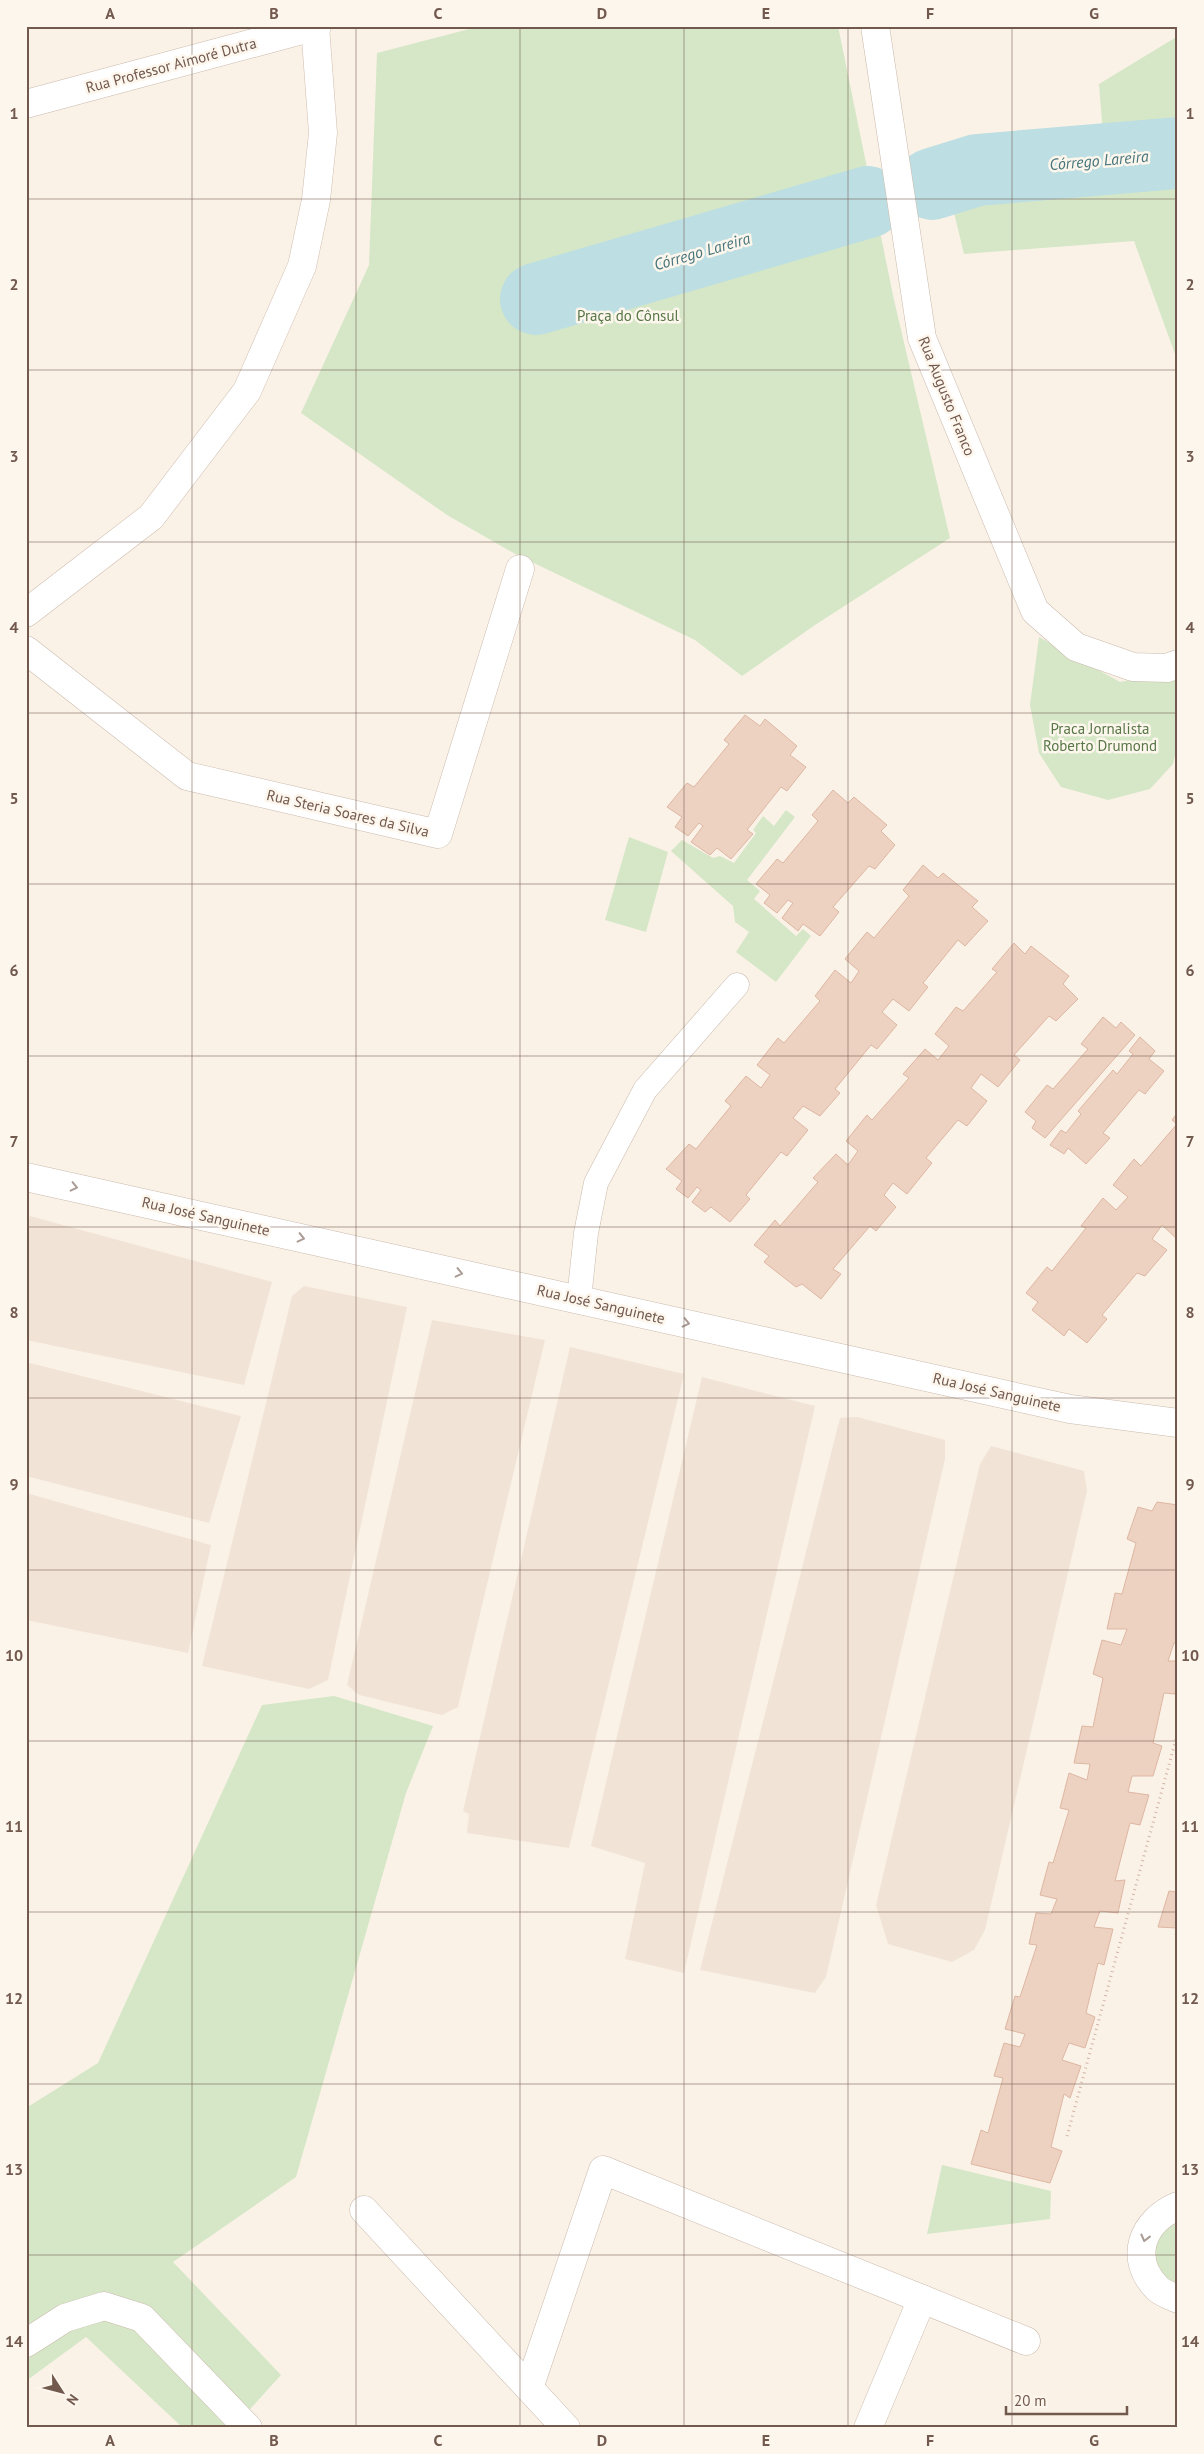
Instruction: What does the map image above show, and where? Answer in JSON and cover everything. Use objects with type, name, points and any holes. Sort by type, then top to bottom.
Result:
[{"type":"street","name":"Rua Professor Aimoré Dutra","points":[[26,104],[315,26]]},
{"type":"street","points":[[26,613],[151,517],[247,391],[302,266],[316,200],[323,133],[315,26]]},
{"type":"street","name":"Rua Augusto Franco","points":[[874,26],[922,338],[1035,611],[1076,647],[1133,667],[1167,668],[1178,664]]},
{"type":"street","name":"Rua Steria Soares da Silva","points":[[26,650],[187,776],[438,834],[520,569]]},
{"type":"street","name":"Rua José Sanguinete","points":[[26,1177],[1070,1409],[1178,1423]]},
{"type":"street","points":[[529,2388],[602,2170],[1026,2341]]},
{"type":"street","points":[[1178,2206],[1166,2211],[1148,2227],[1143,2240],[1142,2255],[1152,2282],[1159,2290],[1178,2299]]},
{"type":"street","points":[[364,2210],[566,2428]]},
{"type":"street","points":[[868,2428],[922,2299]]},
{"type":"street","points":[[26,2343],[65,2318],[104,2306],[142,2318],[248,2428]]},
{"type":"lane","points":[[579,1299],[586,1233],[596,1183],[645,1090],[737,985]]},
{"type":"path","points":[[1067,2136],[1178,1732]]},
{"type":"shaded area","points":[[30,1216],[272,1282],[244,1385],[26,1340],[26,1230]]},
{"type":"shaded area","points":[[304,1286],[407,1307],[328,1680],[309,1689],[202,1666],[292,1296]]},
{"type":"shaded area","points":[[432,1320],[545,1340],[458,1707],[442,1715],[359,1695],[347,1685]]},
{"type":"shaded area","points":[[570,1347],[684,1374],[569,1848],[467,1833],[469,1814],[463,1811]]},
{"type":"shaded area","points":[[26,1362],[241,1416],[209,1523],[26,1476]]},
{"type":"shaded area","points":[[702,1377],[815,1406],[684,1973],[625,1959],[645,1863],[591,1846]]},
{"type":"shaded area","points":[[857,1417],[945,1440],[945,1459],[826,1977],[815,1993],[700,1970],[840,1418]]},
{"type":"shaded area","points":[[991,1446],[1084,1471],[1087,1491],[985,1930],[974,1950],[952,1962],[888,1944],[876,1905],[980,1464]]},
{"type":"shaded area","points":[[26,1493],[211,1545],[188,1653],[26,1620]]},
{"type":"green space","name":"Praça do Cônsul","points":[[481,26],[838,26],[894,300],[950,538],[815,625],[742,676],[695,640],[517,555],[447,515],[301,413],[369,265],[377,53]]},
{"type":"green space","points":[[1178,36],[1178,353],[1175,354],[1134,241],[964,254],[944,171],[1103,135],[1099,84]]},
{"type":"green space","name":"Praca Jornalista Roberto Drumond","points":[[1039,637],[1120,682],[1178,671],[1178,743],[1173,764],[1150,789],[1108,800],[1061,787],[1039,753],[1030,705]]},
{"type":"green space","points":[[786,810],[795,817],[747,880],[760,891],[754,899],[796,936],[803,929],[811,936],[776,982],[736,952],[749,932],[735,922],[733,906],[671,851],[682,840],[713,858],[720,856],[734,863],[756,833],[753,830],[763,816],[774,826]]},
{"type":"green space","points":[[629,837],[668,852],[646,932],[605,920]]},
{"type":"green space","points":[[334,1696],[433,1726],[406,1793],[296,2177],[173,2262],[281,2375],[233,2428],[183,2428],[86,2337],[26,2381],[26,2108],[98,2063],[262,1705]]},
{"type":"green space","points":[[942,2165],[1051,2191],[1050,2219],[927,2234]]},
{"type":"green space","points":[[1178,2217],[1178,2287],[1166,2279],[1159,2269],[1153,2243]]},
{"type":"building","points":[[745,715],[760,726],[765,719],[797,746],[790,755],[806,767],[787,791],[781,787],[747,830],[753,834],[731,859],[717,848],[710,855],[691,842],[703,826],[699,823],[688,836],[675,827],[682,817],[667,807],[687,783],[694,787],[729,744],[724,740]]},
{"type":"building","points":[[833,790],[848,803],[854,797],[887,825],[881,831],[895,845],[875,869],[869,866],[833,907],[839,912],[820,936],[803,924],[798,931],[782,918],[793,903],[788,900],[777,913],[764,903],[770,895],[756,884],[777,859],[783,863],[818,821],[812,815]]},
{"type":"building","points":[[923,865],[938,878],[943,873],[978,901],[972,907],[988,921],[965,946],[958,940],[923,983],[928,987],[909,1011],[893,999],[882,1012],[897,1025],[877,1049],[871,1045],[835,1089],[840,1093],[820,1116],[803,1106],[793,1118],[808,1130],[787,1156],[781,1152],[746,1195],[750,1199],[730,1222],[711,1207],[705,1212],[692,1202],[701,1190],[697,1187],[688,1198],[676,1189],[682,1181],[666,1169],[689,1144],[696,1149],[731,1106],[725,1101],[746,1076],[761,1088],[770,1075],[757,1065],[778,1038],[784,1043],[820,1001],[815,996],[835,970],[851,983],[859,971],[845,959],[867,932],[874,938],[909,896],[903,890]]},
{"type":"building","points":[[1014,943],[1025,954],[1031,946],[1069,976],[1063,984],[1078,999],[1056,1021],[1049,1016],[1014,1055],[1020,1060],[998,1087],[981,1074],[971,1088],[987,1101],[967,1126],[958,1120],[926,1158],[932,1163],[907,1194],[893,1183],[884,1195],[896,1207],[876,1231],[870,1226],[833,1269],[841,1274],[821,1299],[802,1284],[796,1287],[764,1262],[769,1256],[754,1245],[775,1220],[780,1226],[818,1182],[813,1178],[836,1154],[848,1165],[858,1151],[846,1141],[867,1115],[872,1120],[909,1078],[903,1074],[925,1049],[938,1060],[949,1046],[935,1034],[956,1007],[963,1011],[997,972],[992,969]]},
{"type":"building","points":[[1103,1017],[1116,1028],[1121,1022],[1135,1035],[1045,1138],[1032,1128],[1036,1121],[1025,1112],[1047,1085],[1053,1089],[1088,1049],[1081,1044]]},
{"type":"building","points":[[1140,1037],[1155,1051],[1149,1059],[1164,1071],[1145,1094],[1139,1090],[1103,1133],[1110,1138],[1086,1164],[1068,1148],[1064,1154],[1050,1145],[1061,1130],[1066,1133],[1081,1114],[1078,1111],[1113,1070],[1117,1074],[1133,1054],[1129,1051]]},
{"type":"building","points":[[1178,1112],[1177,1239],[1162,1225],[1152,1239],[1167,1250],[1145,1276],[1137,1273],[1102,1315],[1107,1319],[1087,1343],[1069,1329],[1064,1336],[1032,1310],[1038,1302],[1026,1293],[1047,1267],[1052,1271],[1086,1228],[1081,1226],[1103,1198],[1116,1210],[1128,1197],[1113,1185],[1134,1159],[1141,1166],[1177,1124],[1172,1120]]},
{"type":"building","points":[[1157,1502],[1178,1505],[1178,1644],[1174,1643],[1168,1661],[1178,1661],[1178,1679],[1175,1694],[1164,1693],[1153,1743],[1162,1746],[1153,1776],[1132,1776],[1128,1792],[1149,1795],[1140,1825],[1130,1823],[1115,1881],[1125,1880],[1118,1913],[1100,1911],[1094,1927],[1113,1929],[1104,1965],[1098,1963],[1086,2013],[1095,2017],[1085,2048],[1069,2043],[1062,2060],[1081,2066],[1070,2098],[1064,2094],[1051,2147],[1062,2151],[1050,2183],[971,2164],[981,2130],[988,2133],[1003,2078],[994,2076],[1004,2043],[1020,2047],[1025,2034],[1005,2029],[1015,1996],[1020,1997],[1037,1945],[1029,1944],[1036,1913],[1051,1914],[1057,1899],[1040,1895],[1049,1862],[1053,1863],[1069,1810],[1060,1808],[1069,1773],[1087,1780],[1090,1764],[1074,1763],[1082,1726],[1093,1727],[1103,1678],[1093,1674],[1102,1640],[1121,1645],[1127,1629],[1107,1629],[1115,1593],[1122,1594],[1136,1543],[1127,1539],[1138,1507],[1152,1511]]},
{"type":"building","points":[[1169,1891],[1178,1892],[1178,1936],[1175,1935],[1177,1928],[1158,1927]]},
{"type":"waterway","name":"Córrego Lareira","points":[[932,184],[977,170],[1178,153]]},
{"type":"waterway","name":"Córrego Lareira","points":[[536,299],[868,202]]}]
